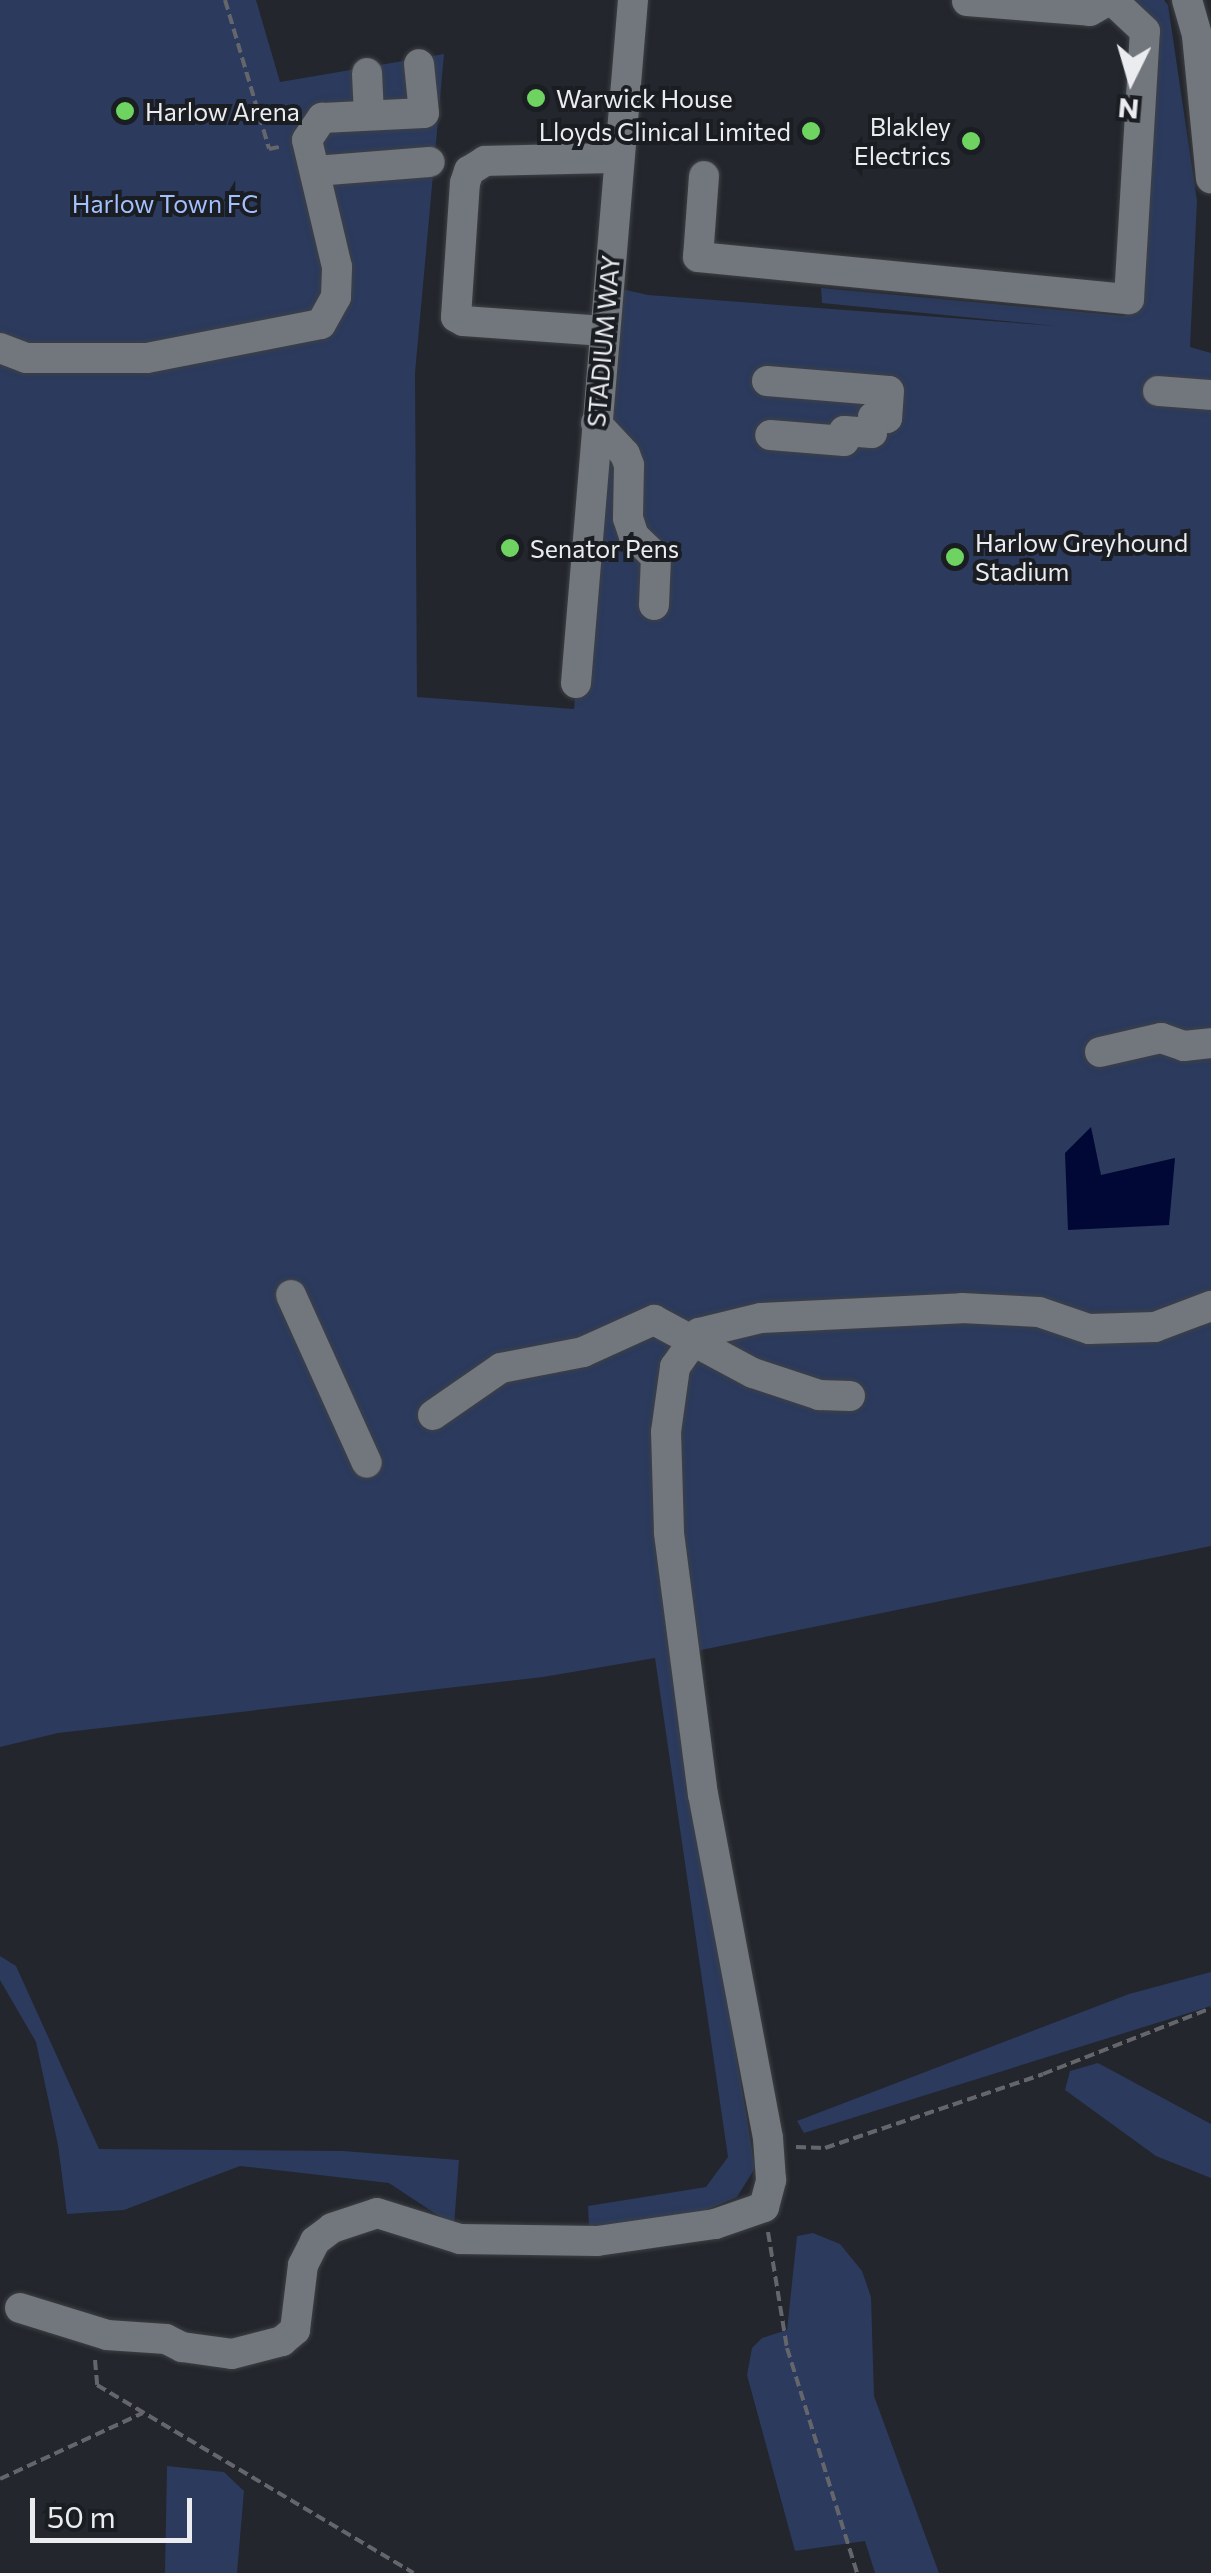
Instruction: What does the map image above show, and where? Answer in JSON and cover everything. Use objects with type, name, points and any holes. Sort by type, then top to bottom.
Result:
[{"type":"street","name":"STADIUM WAY","points":[[576,683],[634,0]]},
{"type":"street","points":[[704,176],[698,258],[1128,299],[1146,31],[1111,0],[1090,11],[968,1]]},
{"type":"street","points":[[1187,0],[1197,36],[1211,178]]},
{"type":"street","points":[[0,348],[26,358],[147,358],[321,324],[336,297],[338,267],[307,140],[322,118],[424,113],[419,64]]},
{"type":"street","points":[[367,73],[369,115]]},
{"type":"street","points":[[604,331],[462,322],[456,316],[464,183],[469,171],[485,161],[571,156],[619,158]]},
{"type":"street","points":[[316,171],[430,162]]},
{"type":"street","points":[[767,381],[889,391],[887,418],[873,417],[872,433],[844,431],[844,442],[770,436]]},
{"type":"street","points":[[1158,390],[1211,395]]},
{"type":"street","points":[[596,423],[625,454],[629,465],[628,518],[634,536],[656,558],[654,604]]},
{"type":"street","points":[[1100,1052],[1161,1038],[1184,1046],[1211,1043]]},
{"type":"street","points":[[290,1296],[367,1463]]},
{"type":"street","points":[[20,2308],[93,2330],[166,2339],[182,2347],[232,2354],[282,2341],[295,2330],[302,2266],[316,2241],[332,2228],[377,2213],[460,2239],[597,2240],[715,2224],[764,2207],[771,2180],[768,2138],[703,1795],[668,1532],[666,1432],[675,1367],[699,1333],[760,1318],[832,1312],[1001,1310],[1039,1312],[1089,1329],[1156,1328],[1211,1306]]},
{"type":"street","points":[[433,1415],[501,1368],[583,1352],[638,1324],[664,1322],[753,1373],[819,1395],[850,1396]]},
{"type":"path","points":[[225,0],[269,150],[307,140]]},
{"type":"path","points":[[768,2138],[799,2148],[825,2148],[1043,2074],[1211,2008]]},
{"type":"path","points":[[764,2207],[787,2348],[857,2573]]},
{"type":"path","points":[[93,2330],[96,2386],[412,2573]]},
{"type":"path","points":[[0,2479],[143,2413]]},
{"type":"green space","name":"Harlow Town FC","points":[[0,0],[256,0],[280,82],[444,54],[415,373],[417,697],[574,709],[608,286],[648,295],[1056,326],[822,303],[821,288],[1124,316],[1155,82],[1117,0],[1164,0],[1168,5],[1197,201],[1190,347],[1211,353],[1211,1546],[696,1651],[700,1833],[755,2168],[737,2197],[704,2211],[589,2227],[588,2206],[706,2187],[728,2157],[655,1658],[543,1677],[58,1733],[0,1747]]},
{"type":"green space","points":[[0,1956],[16,1966],[99,2149],[343,2151],[459,2160],[454,2226],[389,2183],[240,2166],[124,2210],[67,2214],[58,2145],[36,2042],[0,1980]]},
{"type":"green space","points":[[1211,1972],[1211,2006],[804,2133],[797,2121],[1129,1994]]},
{"type":"green space","points":[[1098,2063],[1211,2124],[1211,2178],[1156,2156],[1065,2090],[1070,2071]]},
{"type":"green space","points":[[813,2233],[840,2244],[862,2271],[871,2297],[874,2396],[939,2573],[875,2573],[865,2541],[795,2551],[747,2375],[752,2348],[762,2338],[787,2330],[797,2236]]},
{"type":"green space","points":[[167,2466],[224,2472],[244,2491],[237,2573],[165,2573]]},
{"type":"shaded area","points":[[1091,1127],[1101,1175],[1175,1158],[1169,1225],[1068,1230],[1065,1153]]},
{"type":"place","name":"Warwick House","points":[[536,98]]},
{"type":"place","name":"Harlow Arena","points":[[125,111]]},
{"type":"place","name":"Lloyds Clinical Limited","points":[[811,131]]},
{"type":"place","name":"Blakley Electrics","points":[[971,141]]},
{"type":"place","name":"Senator Pens","points":[[510,548]]},
{"type":"place","name":"Harlow Greyhound Stadium","points":[[955,557]]}]
